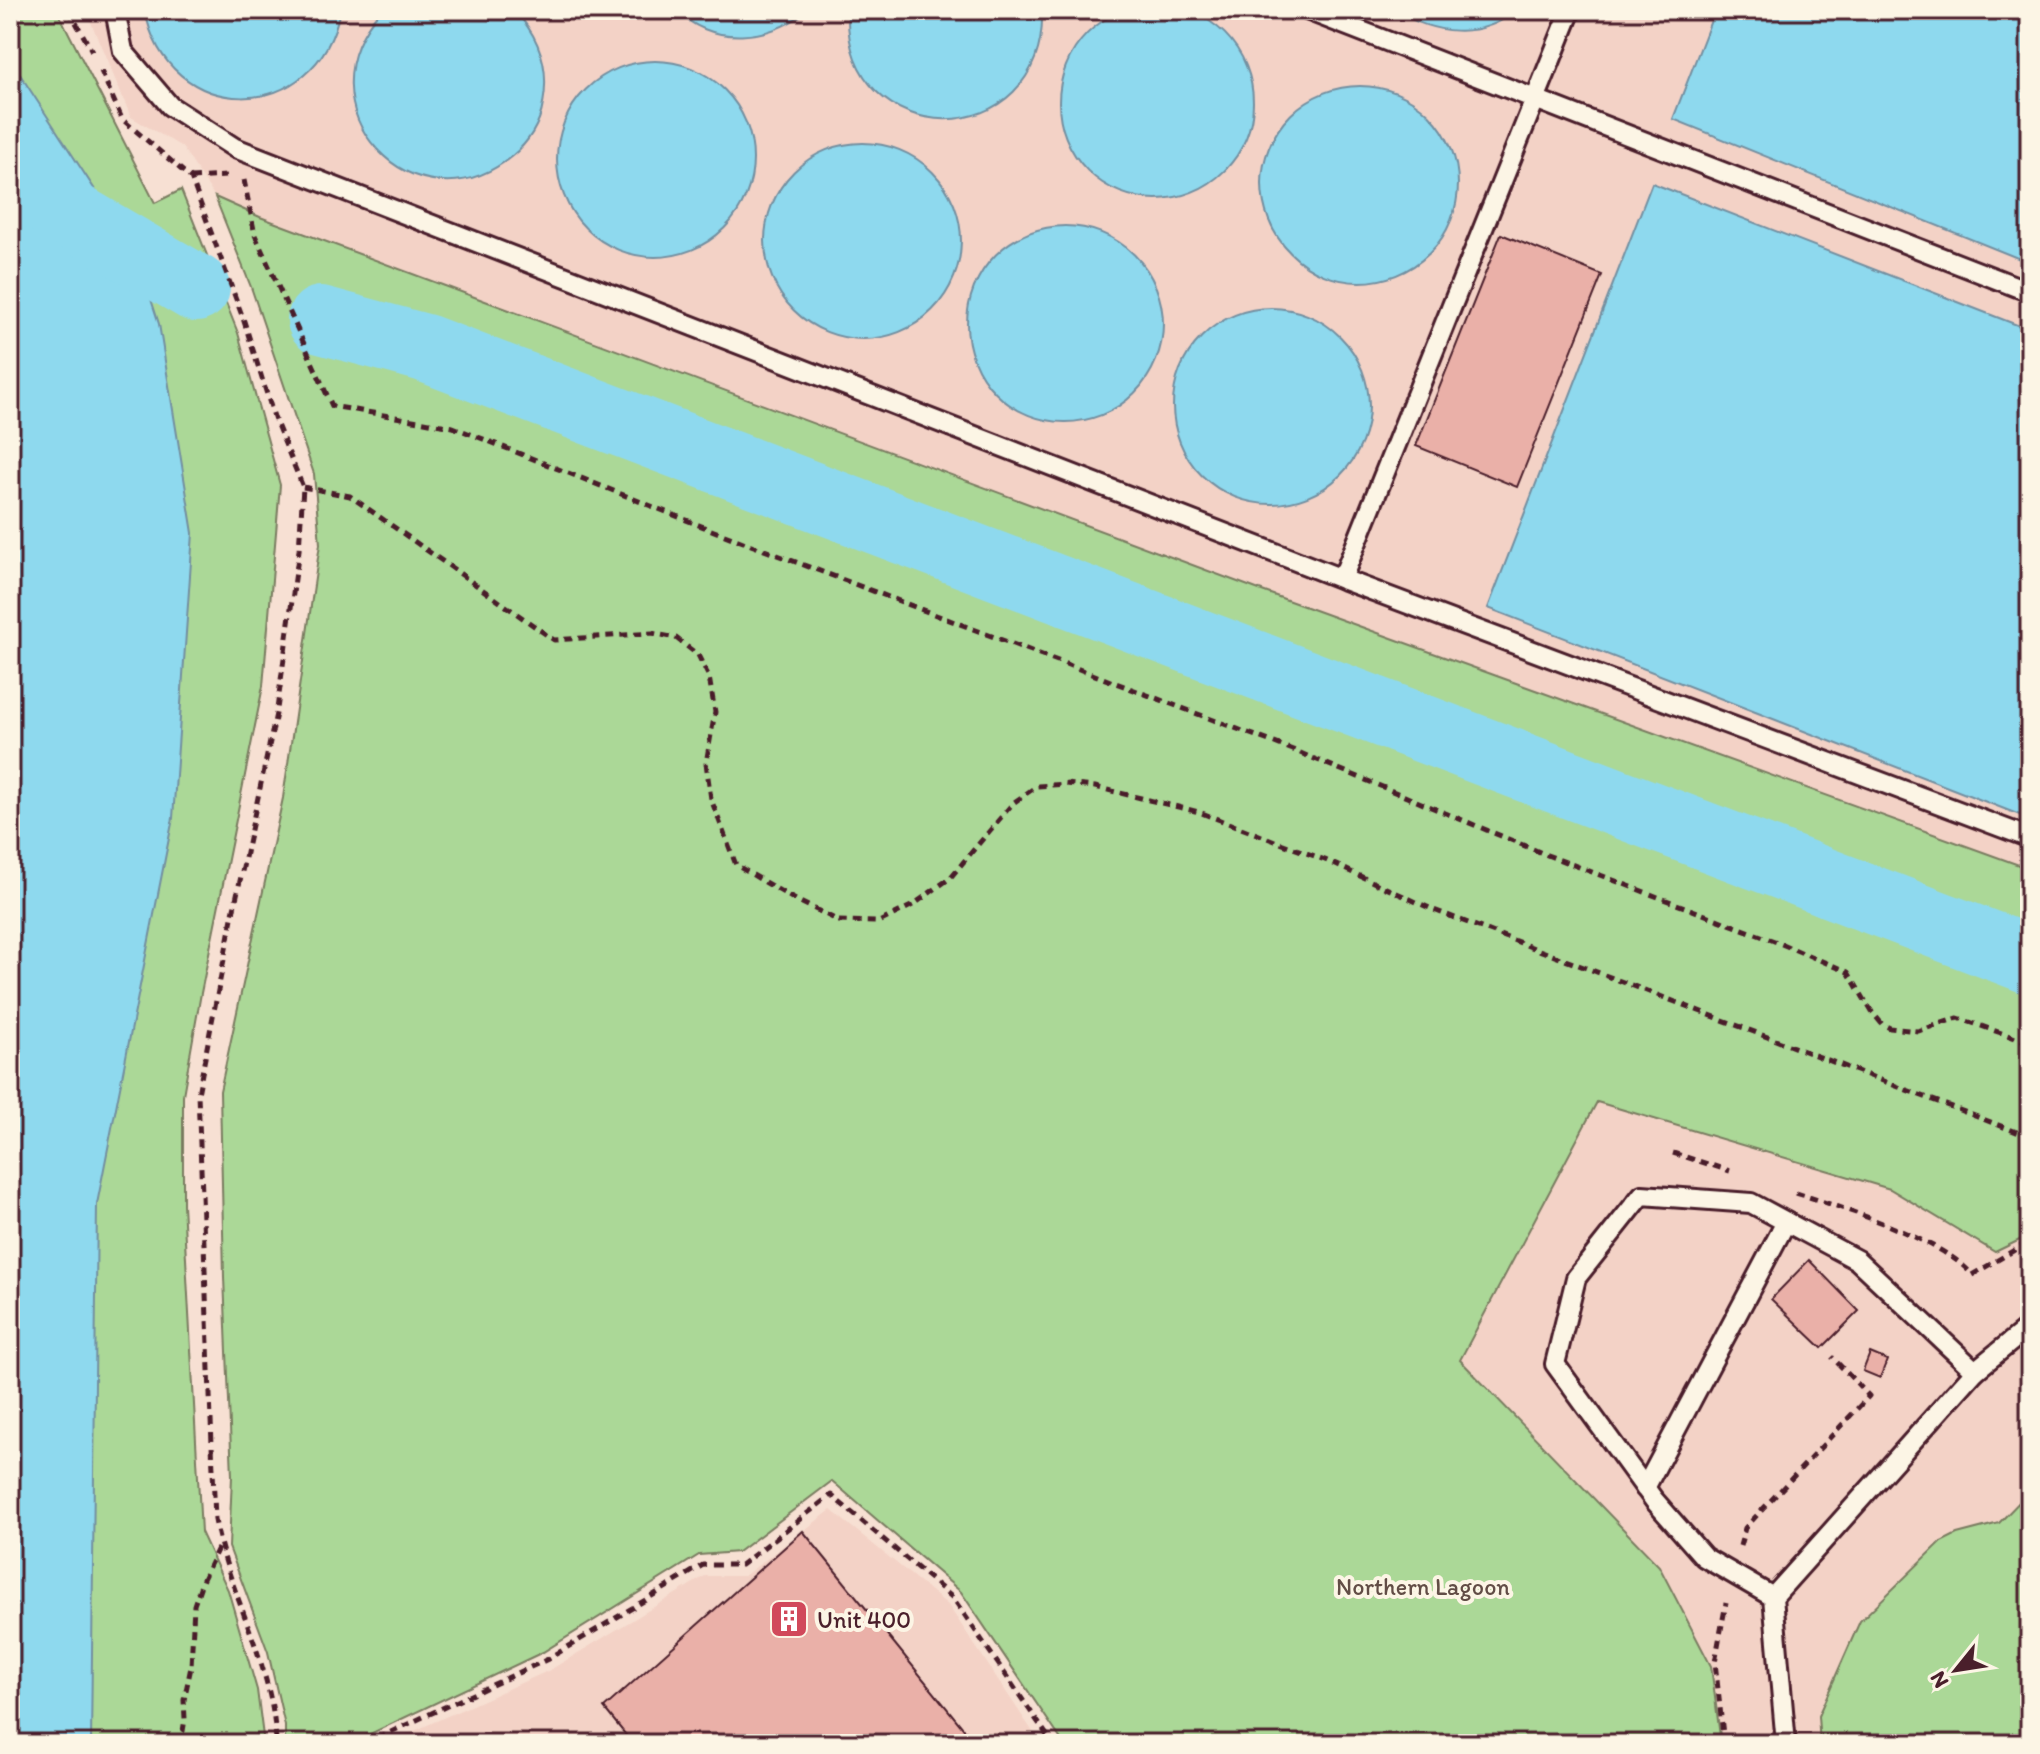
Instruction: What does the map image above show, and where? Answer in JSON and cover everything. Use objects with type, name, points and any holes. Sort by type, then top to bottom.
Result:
[{"type":"lane","points":[[115,10],[123,51],[170,106],[235,148],[1342,579],[2030,838]]},
{"type":"lane","points":[[1307,10],[2030,292]]},
{"type":"lane","points":[[1342,579],[1571,10]]},
{"type":"lane","points":[[1773,1597],[1704,1557],[1645,1488],[1555,1364],[1576,1278],[1642,1195],[1751,1203],[1857,1260],[1975,1371]]},
{"type":"lane","points":[[1645,1488],[1786,1222]]},
{"type":"lane","points":[[1786,1744],[1773,1597],[1975,1371],[2030,1326]]},
{"type":"path","points":[[69,10],[95,57]]},
{"type":"path","points":[[101,69],[122,119],[191,178],[243,318],[275,420],[303,487],[299,550],[277,709],[198,1094],[215,1520],[220,1545],[268,1690],[276,1744]]},
{"type":"path","points":[[243,175],[255,235],[332,406],[453,427],[714,531],[1293,750],[1547,855],[1777,942],[1848,972],[1860,995],[1882,1024],[1890,1028],[1918,1031],[1958,1018],[2030,1043]]},
{"type":"path","points":[[191,178],[230,176]]},
{"type":"path","points":[[303,487],[350,496],[554,640],[652,633],[676,638],[698,655],[709,677],[715,712],[706,763],[711,799],[736,865],[839,921],[879,922],[913,905],[950,878],[1013,803],[1037,786],[1065,784],[1095,787],[1199,812],[1325,860],[1434,910],[2030,1137]]},
{"type":"path","points":[[1673,1153],[1744,1176]]},
{"type":"path","points":[[1787,1190],[1934,1246],[1965,1265],[1972,1275],[2030,1241]]},
{"type":"path","points":[[1724,1744],[1715,1662],[1732,1573],[1745,1528],[1869,1396],[1832,1357]]},
{"type":"path","points":[[365,1744],[548,1659],[703,1565],[741,1565],[831,1495],[953,1598],[1053,1744]]},
{"type":"path","points":[[175,1744],[183,1731],[185,1719],[184,1700],[191,1667],[194,1605],[220,1545]]},
{"type":"shaded area","points":[[88,10],[2030,10],[2030,869],[1262,591],[260,217],[215,197],[182,147],[131,117]]},
{"type":"shaded area","points":[[1597,1101],[1890,1189],[1979,1244],[2030,1158],[2030,1726],[2010,1744],[1721,1744],[1711,1666],[1460,1360]]},
{"type":"shaded area","points":[[831,1510],[948,1605],[1041,1744],[385,1744],[550,1670],[705,1576],[744,1576]]},
{"type":"green space","points":[[10,10],[57,10],[155,203],[181,190],[238,333],[280,485],[263,686],[183,1095],[183,1204],[201,1532],[228,1590],[257,1690],[264,1744],[10,1744]]},
{"type":"green space","name":"Northern Lagoon","points":[[215,197],[260,217],[1262,591],[2030,869],[2030,1235],[1995,1252],[1890,1189],[1597,1102],[1460,1360],[1659,1566],[1711,1666],[1721,1744],[1064,1744],[961,1592],[832,1481],[738,1552],[699,1555],[543,1652],[349,1744],[285,1744],[285,1726],[268,1652],[229,1547],[232,1476],[220,1091],[283,798],[320,544],[314,474],[251,287]]},
{"type":"green space","points":[[2030,1491],[2030,1726],[2010,1744],[1820,1744],[1818,1716],[1860,1621],[1941,1542],[1957,1534],[1999,1523]]},
{"type":"water","points":[[1156,5],[1175,6],[1193,12],[1225,33],[1246,65],[1252,83],[1252,121],[1246,139],[1225,171],[1193,192],[1175,198],[1156,199],[1137,198],[1119,192],[1087,171],[1066,139],[1060,121],[1059,102],[1060,83],[1066,65],[1087,33],[1119,12],[1137,6]]},
{"type":"water","points":[[145,10],[340,10],[326,48],[303,76],[274,92],[242,97],[210,92],[181,75],[159,48]]},
{"type":"water","points":[[381,10],[514,10],[536,42],[545,78],[539,119],[518,151],[475,177],[439,181],[405,171],[378,150],[358,120],[351,85],[357,48]]},
{"type":"water","points":[[676,10],[808,10],[777,28],[742,36],[707,30]]},
{"type":"water","points":[[848,10],[1042,10],[1035,58],[1013,92],[982,112],[945,119],[908,112],[877,92],[855,58]]},
{"type":"water","points":[[1394,10],[1517,10],[1487,26],[1456,31],[1424,24]]},
{"type":"water","points":[[1715,10],[2030,10],[2030,263],[1673,119]]},
{"type":"water","points":[[10,59],[136,253],[159,324],[193,533],[173,818],[97,1204],[91,1744],[10,1744]]},
{"type":"water","points":[[655,61],[692,69],[724,90],[745,122],[753,159],[745,196],[724,228],[692,249],[655,257],[618,249],[586,228],[565,196],[557,159],[565,122],[586,90],[618,69]]},
{"type":"water","points":[[1360,86],[1397,94],[1429,115],[1450,147],[1458,184],[1450,221],[1429,253],[1397,274],[1360,282],[1323,274],[1291,253],[1270,221],[1262,184],[1270,147],[1291,115],[1323,94]]},
{"type":"water","points":[[863,143],[900,151],[932,172],[953,204],[961,241],[953,278],[932,310],[900,331],[863,339],[826,331],[794,310],[773,278],[765,241],[773,204],[794,172],[826,151]]},
{"type":"water","points":[[1652,183],[2030,330],[2030,819],[1488,608]]},
{"type":"water","points":[[1065,226],[1102,233],[1134,255],[1156,287],[1163,324],[1156,361],[1134,393],[1102,415],[1065,422],[1028,415],[996,393],[974,361],[967,324],[974,287],[996,255],[1028,233]]},
{"type":"water","points":[[1271,308],[1308,315],[1340,337],[1362,369],[1369,406],[1362,443],[1340,475],[1308,497],[1271,504],[1234,497],[1202,475],[1180,443],[1173,406],[1180,369],[1202,337],[1234,315]]},
{"type":"building","points":[[1501,234],[1602,275],[1517,487],[1416,446]]},
{"type":"building","points":[[1809,1260],[1859,1311],[1822,1348],[1771,1299]]},
{"type":"building","points":[[1870,1353],[1887,1360],[1880,1378],[1863,1371]]},
{"type":"building","name":"Unit 400","points":[[803,1531],[976,1744],[633,1744],[604,1708]]},
{"type":"waterway","points":[[10,179],[196,288]]},
{"type":"waterway","points":[[321,320],[425,348],[2030,960]]},
{"type":"place","name":"Unit 400","points":[[789,1619]]}]
